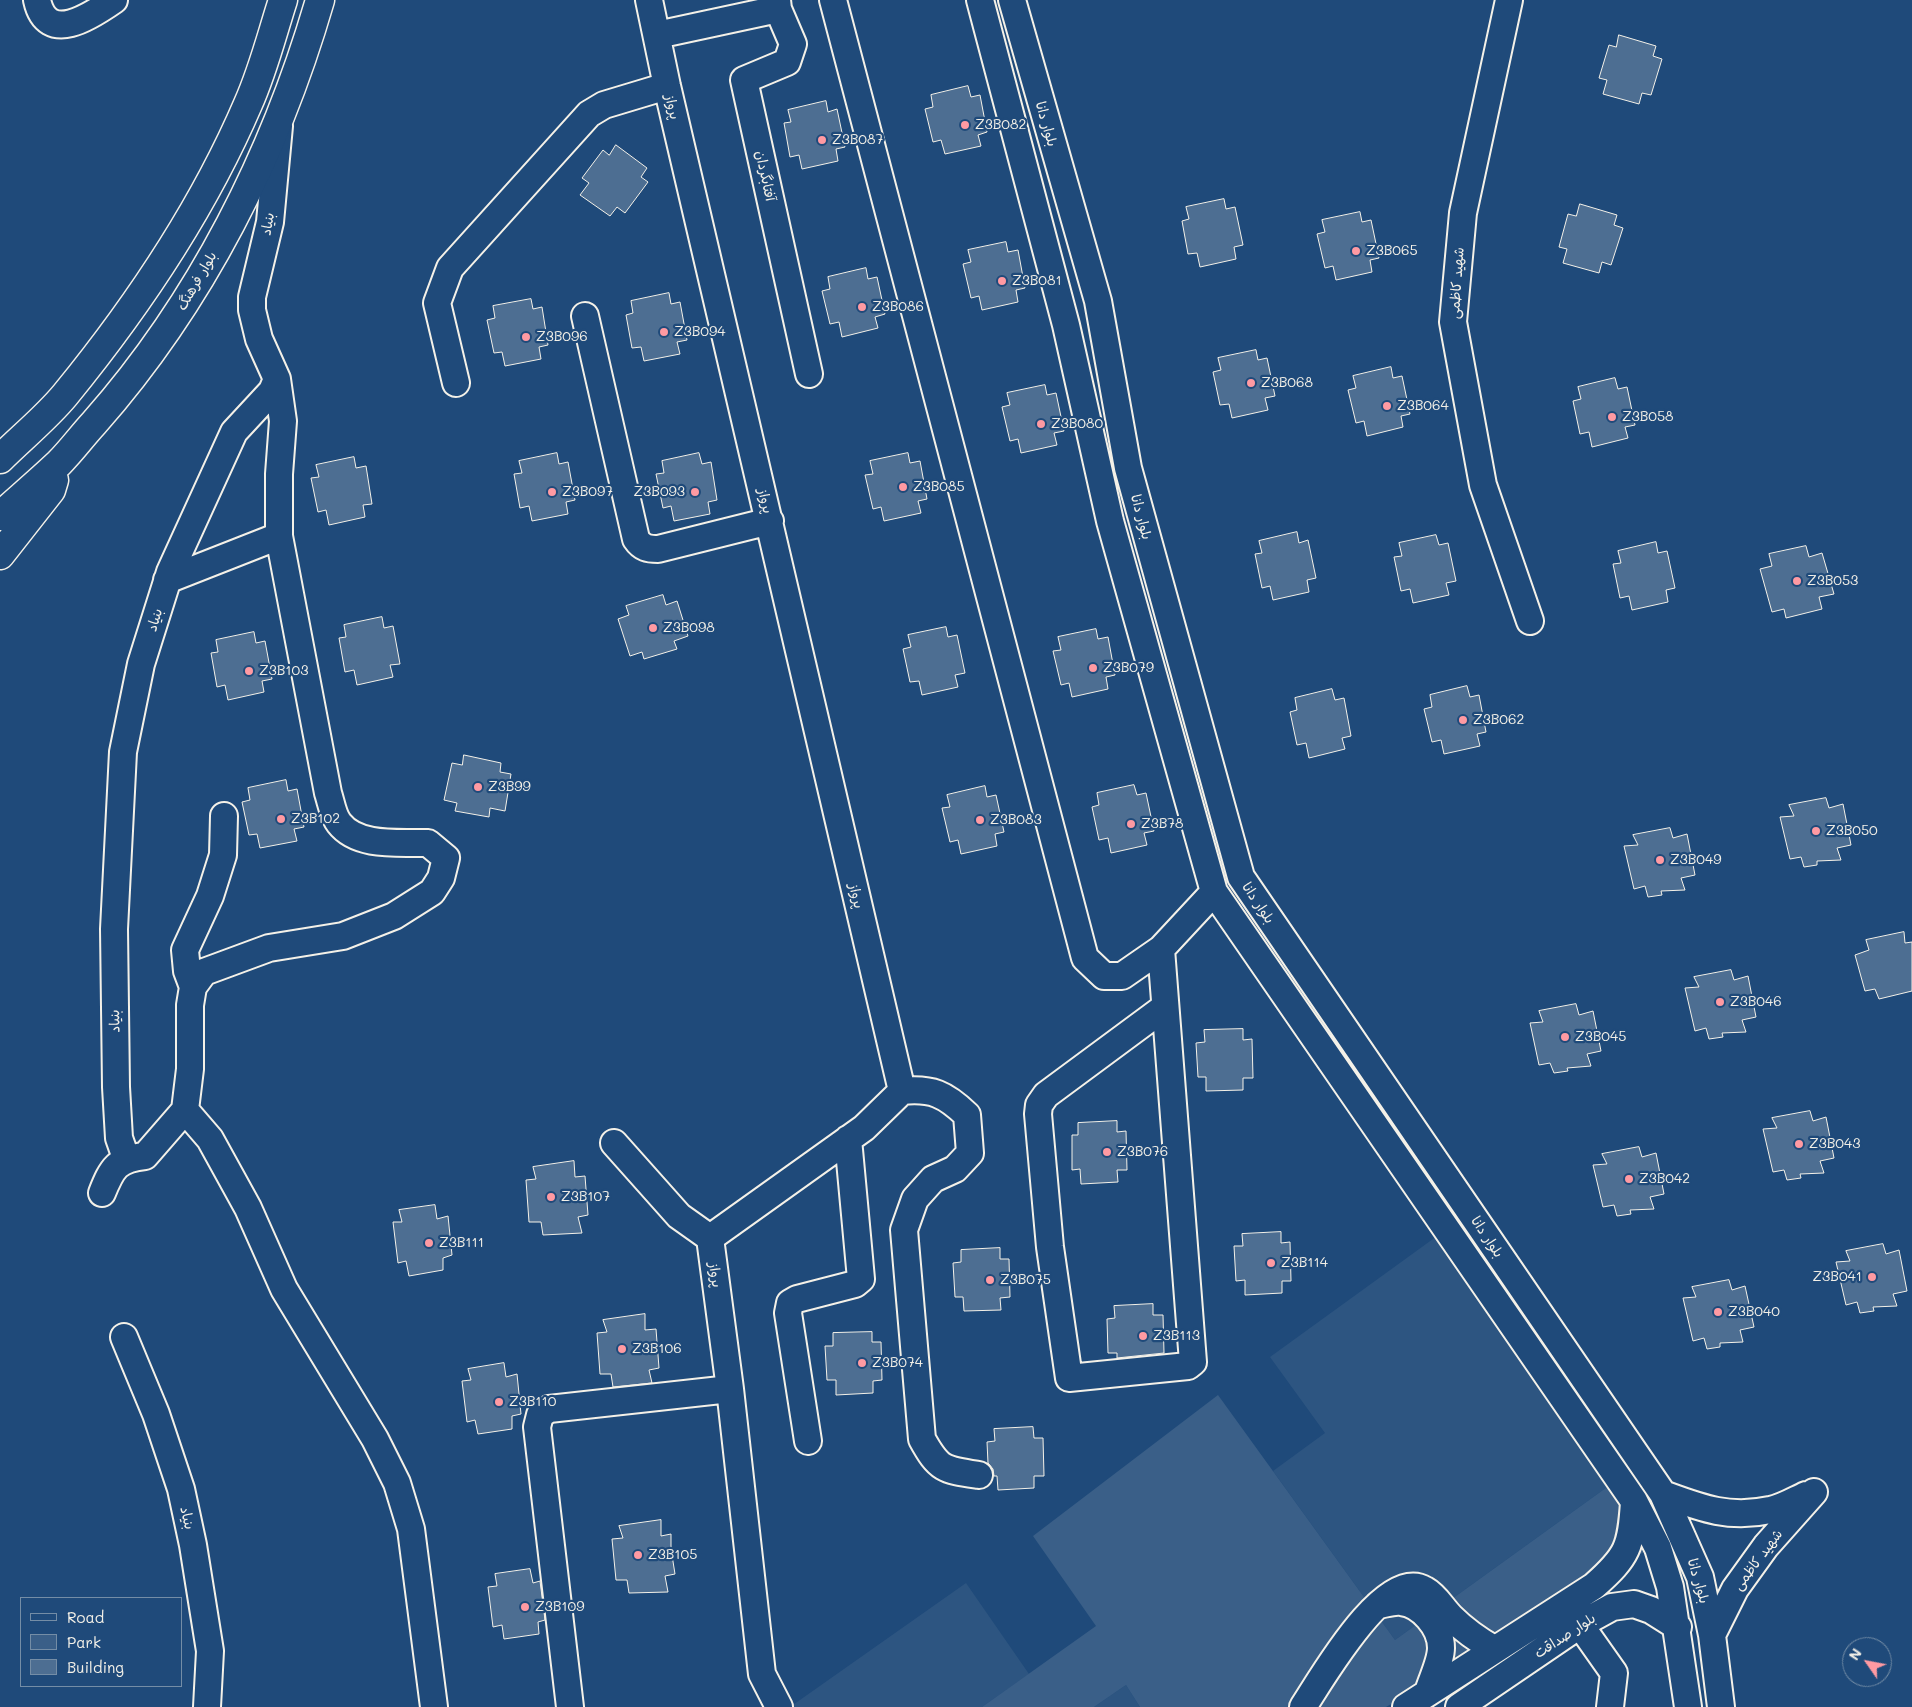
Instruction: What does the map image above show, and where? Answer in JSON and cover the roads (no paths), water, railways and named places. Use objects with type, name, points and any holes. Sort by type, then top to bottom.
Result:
[{"type":"main road","points":[[0,459],[64,396],[170,250],[206,191],[249,103],[283,0],[319,5]]},
{"type":"main road","name":"بلوار فرهنگ","points":[[0,516],[60,462],[123,390],[182,309],[247,195],[280,117],[319,5]]},
{"type":"main road","points":[[0,430],[13,425],[42,401],[64,396]]},
{"type":"main road","points":[[0,555],[51,490],[60,462]]},
{"type":"street","points":[[37,0],[39,8],[49,22],[66,26],[92,16],[114,0]]},
{"type":"street","name":"پرواز","points":[[649,0],[667,86],[902,1091]]},
{"type":"street","points":[[833,0],[1085,958],[1104,976],[1122,976],[1160,949],[1214,892]]},
{"type":"street","name":"بلوار دانا","points":[[980,0],[1066,324],[1110,521],[1214,892],[1634,1501],[1658,1548],[1670,1587],[1678,1627],[1688,1707]]},
{"type":"street","name":"بلوار دانا","points":[[1012,0],[1098,301],[1128,468],[1241,877],[1663,1494],[1700,1577],[1712,1636],[1721,1707]]},
{"type":"street","name":"شهید کاظمی","points":[[1509,0],[1463,213],[1453,322],[1483,485],[1530,621]]},
{"type":"street","name":"آفتابگردان","points":[[657,35],[778,4],[793,44],[786,62],[744,80],[809,374]]},
{"type":"street","points":[[456,383],[437,303],[450,268],[589,114],[604,105],[667,86]]},
{"type":"street","name":"بنیاد","points":[[126,1158],[119,1138],[116,1087],[114,929],[123,752],[141,664],[167,580],[234,432],[272,391],[276,379],[259,339],[252,310],[252,297],[270,222],[280,117]]},
{"type":"street","points":[[585,316],[636,539],[640,545],[649,549],[658,549],[770,521]]},
{"type":"street","points":[[102,1193],[111,1170],[126,1158],[145,1156],[185,1110],[190,1069],[190,1005],[193,987],[204,972],[269,948],[343,936],[394,916],[432,892],[441,878],[446,858],[428,842],[384,842],[356,837],[338,823],[328,793],[279,536],[279,474],[283,421],[276,379]]},
{"type":"street","points":[[167,580],[279,536]]},
{"type":"street","points":[[193,987],[187,971],[185,950],[210,896],[223,855],[224,816]]},
{"type":"street","points":[[1160,949],[1165,1007],[1193,1362],[1188,1366],[1069,1378],[1050,1246],[1038,1114],[1040,1105],[1046,1095],[1165,1007]]},
{"type":"street","points":[[614,1143],[679,1216],[710,1238],[864,1128],[902,1091],[922,1089],[951,1100],[967,1115],[970,1153],[955,1169],[933,1179],[914,1199],[904,1230],[922,1439],[933,1459],[948,1471],[979,1475]]},
{"type":"street","points":[[185,1110],[210,1139],[248,1208],[284,1289],[375,1439],[397,1483],[411,1529],[434,1707]]},
{"type":"street","points":[[808,1441],[788,1313],[790,1303],[797,1298],[855,1284],[861,1279],[848,1139]]},
{"type":"street","name":"پرواز","points":[[710,1238],[730,1389],[762,1674],[779,1707]]},
{"type":"street","name":"بنیاد","points":[[124,1337],[156,1414],[181,1489],[210,1651],[207,1707]]},
{"type":"street","points":[[570,1707],[537,1427],[540,1415],[549,1409],[730,1389]]},
{"type":"street","name":"شهید کاظمی","points":[[1663,1494],[1707,1510],[1737,1515],[1772,1510],[1814,1492],[1766,1546],[1735,1590],[1712,1636]]},
{"type":"street","name":"بلوار صداقت","points":[[1459,1707],[1573,1615],[1594,1586],[1618,1565],[1632,1537],[1634,1501]]},
{"type":"street","points":[[1303,1707],[1357,1628],[1377,1605],[1394,1591],[1409,1586],[1422,1588],[1432,1595],[1467,1632],[1494,1649]]},
{"type":"street","points":[[1377,1605],[1399,1602],[1412,1605],[1426,1615],[1438,1631],[1441,1648],[1428,1692]]},
{"type":"street","name":"بلوار صداقت","points":[[1406,1707],[1494,1649],[1573,1615],[1634,1604],[1651,1610],[1678,1627]]},
{"type":"street","points":[[1573,1615],[1614,1673],[1610,1707]]},
{"type":"place","name":"Z3B082","points":[[965,125]]},
{"type":"place","name":"Z3B087","points":[[822,140]]},
{"type":"place","name":"Z3B065","points":[[1356,251]]},
{"type":"place","name":"Z3B081","points":[[1002,281]]},
{"type":"place","name":"Z3B086","points":[[862,307]]},
{"type":"place","name":"Z3B094","points":[[664,332]]},
{"type":"place","name":"Z3B096","points":[[526,337]]},
{"type":"place","name":"Z3B068","points":[[1251,383]]},
{"type":"place","name":"Z3B064","points":[[1387,406]]},
{"type":"place","name":"Z3B058","points":[[1612,417]]},
{"type":"place","name":"Z3B080","points":[[1041,424]]},
{"type":"place","name":"Z3B085","points":[[903,487]]},
{"type":"place","name":"Z3B097","points":[[552,492]]},
{"type":"place","name":"Z3B093","points":[[695,492]]},
{"type":"place","name":"Z3B053","points":[[1797,581]]},
{"type":"place","name":"Z3B098","points":[[653,628]]},
{"type":"place","name":"Z3B079","points":[[1093,668]]},
{"type":"place","name":"Z3B103","points":[[249,671]]},
{"type":"place","name":"Z3B062","points":[[1463,720]]},
{"type":"place","name":"Z3B99","points":[[478,787]]},
{"type":"place","name":"Z3B102","points":[[281,819]]},
{"type":"place","name":"Z3B083","points":[[980,820]]},
{"type":"place","name":"Z3B78","points":[[1131,824]]},
{"type":"place","name":"Z3B050","points":[[1816,831]]},
{"type":"place","name":"Z3B049","points":[[1660,860]]},
{"type":"place","name":"Z3B046","points":[[1720,1002]]},
{"type":"place","name":"Z3B045","points":[[1565,1037]]},
{"type":"place","name":"Z3B043","points":[[1799,1144]]},
{"type":"place","name":"Z3B076","points":[[1107,1152]]},
{"type":"place","name":"Z3B042","points":[[1629,1179]]},
{"type":"place","name":"Z3B107","points":[[551,1197]]},
{"type":"place","name":"Z3B111","points":[[429,1243]]},
{"type":"place","name":"Z3B114","points":[[1271,1263]]},
{"type":"place","name":"Z3B041","points":[[1872,1277]]},
{"type":"place","name":"Z3B075","points":[[990,1280]]},
{"type":"place","name":"Z3B040","points":[[1718,1312]]},
{"type":"place","name":"Z3B113","points":[[1143,1336]]},
{"type":"place","name":"Z3B106","points":[[622,1349]]},
{"type":"place","name":"Z3B074","points":[[862,1363]]},
{"type":"place","name":"Z3B110","points":[[499,1402]]},
{"type":"place","name":"Z3B105","points":[[638,1555]]},
{"type":"place","name":"Z3B109","points":[[525,1607]]}]
